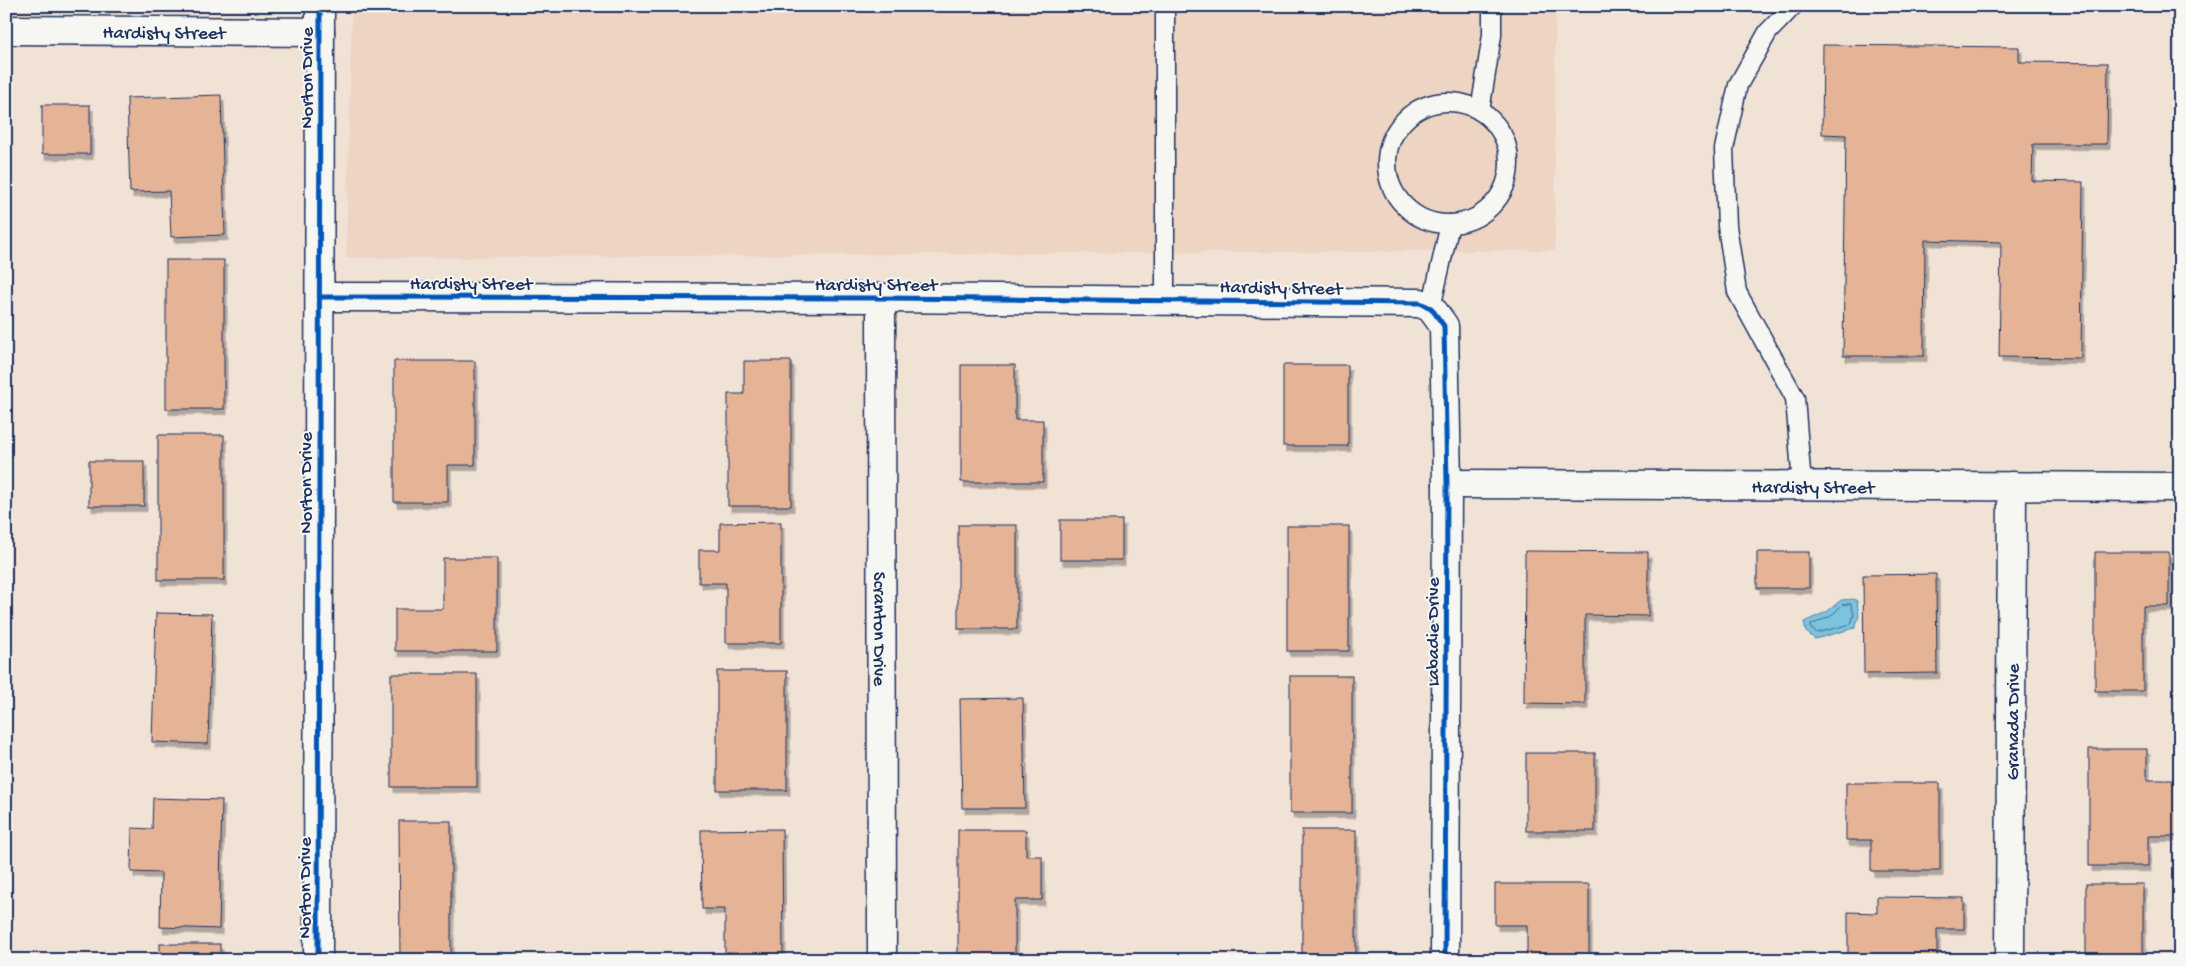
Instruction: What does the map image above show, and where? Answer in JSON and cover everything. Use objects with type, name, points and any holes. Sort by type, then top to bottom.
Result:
[{"type":"street","name":"Hardisty Street","points":[[6,30],[320,19]]},
{"type":"street","name":"Norton Drive","points":[[318,960],[320,19]]},
{"type":"street","name":"Hardisty Street","points":[[320,296],[1165,300],[1420,303],[1431,308]]},
{"type":"street","name":"Scranton Drive","points":[[882,298],[882,960]]},
{"type":"street","name":"Labadie Drive","points":[[1431,308],[1444,326],[1447,484],[1445,960]]},
{"type":"street","name":"Hardisty Street","points":[[1447,484],[2180,487]]},
{"type":"street","name":"Granada Drive","points":[[2010,960],[2012,486]]},
{"type":"lane","points":[[1165,6],[1165,300]]},
{"type":"lane","points":[[1480,111],[1492,35],[1492,6]]},
{"type":"lane","points":[[1792,6],[1768,32],[1738,85],[1724,149],[1727,226],[1737,292],[1795,398],[1802,485]]},
{"type":"lane","points":[[1439,103],[1460,103],[1480,111],[1495,123],[1505,140],[1509,159],[1507,178],[1499,196],[1486,210],[1469,220],[1450,224],[1432,222],[1414,214],[1398,199],[1389,181],[1387,159],[1392,139],[1403,121],[1419,109],[1439,103]]},
{"type":"lane","points":[[1431,308],[1450,224]]},
{"type":"shaded area","points":[[352,6],[1555,6],[1555,250],[346,258]]},
{"type":"water","points":[[1854,599],[1857,601],[1859,616],[1855,628],[1815,639],[1806,632],[1804,622],[1828,611],[1841,600]]},
{"type":"building","points":[[1823,45],[2019,47],[2019,62],[2108,63],[2107,144],[2033,144],[2032,181],[2083,182],[2081,358],[1999,357],[2001,242],[1925,240],[1924,356],[1843,356],[1846,135],[1822,134]]},
{"type":"building","points":[[221,95],[225,235],[171,237],[169,191],[130,192],[127,98]]},
{"type":"building","points":[[42,105],[90,105],[90,154],[42,154]]},
{"type":"building","points":[[166,260],[224,260],[224,409],[166,409]]},
{"type":"building","points":[[394,361],[475,361],[475,465],[448,465],[448,502],[394,502]]},
{"type":"building","points":[[744,361],[791,361],[791,506],[728,506],[728,394],[744,394]]},
{"type":"building","points":[[961,365],[1015,365],[1015,420],[1043,420],[1043,482],[961,482]]},
{"type":"building","points":[[1283,365],[1348,365],[1348,446],[1283,446]]},
{"type":"building","points":[[158,435],[224,435],[224,580],[158,580]]},
{"type":"building","points":[[89,461],[144,461],[144,506],[89,506]]},
{"type":"building","points":[[1060,520],[1122,520],[1122,560],[1060,560]]},
{"type":"building","points":[[781,522],[781,643],[726,643],[726,583],[699,583],[699,550],[720,550],[720,523]]},
{"type":"building","points":[[958,525],[1017,525],[1017,629],[958,629]]},
{"type":"building","points":[[1287,526],[1349,526],[1349,651],[1287,651]]},
{"type":"building","points":[[1525,551],[1648,552],[1648,616],[1585,615],[1585,704],[1524,703]]},
{"type":"building","points":[[1757,552],[1809,552],[1809,588],[1757,588]]},
{"type":"building","points":[[2095,552],[2169,552],[2169,606],[2143,606],[2143,691],[2095,691]]},
{"type":"building","points":[[443,558],[497,558],[497,651],[395,651],[395,609],[443,609]]},
{"type":"building","points":[[1936,574],[1937,673],[1864,674],[1863,575]]},
{"type":"building","points":[[156,613],[212,614],[208,744],[152,742]]},
{"type":"building","points":[[717,671],[787,671],[787,790],[717,790]]},
{"type":"building","points":[[391,674],[477,674],[477,787],[391,787]]},
{"type":"building","points":[[1290,676],[1352,676],[1352,813],[1290,813]]},
{"type":"building","points":[[1023,698],[1025,808],[962,808],[960,699]]},
{"type":"building","points":[[2089,749],[2147,749],[2147,780],[2177,780],[2177,836],[2148,836],[2148,866],[2089,866]]},
{"type":"building","points":[[1526,753],[1595,753],[1595,831],[1526,831]]},
{"type":"building","points":[[1846,783],[1940,783],[1940,871],[1871,871],[1871,840],[1846,840]]},
{"type":"building","points":[[153,798],[222,800],[219,929],[160,927],[161,873],[131,872],[132,828],[152,829]]},
{"type":"building","points":[[399,821],[451,821],[451,960],[400,960]]},
{"type":"building","points":[[782,829],[783,960],[725,960],[725,909],[702,909],[701,830]]},
{"type":"building","points":[[958,830],[1026,830],[1026,856],[1042,856],[1042,900],[1015,900],[1015,960],[958,960]]},
{"type":"building","points":[[1302,830],[1356,830],[1356,960],[1302,960]]},
{"type":"building","points":[[1495,884],[1589,884],[1589,960],[1527,960],[1527,925],[1495,925]]},
{"type":"building","points":[[2086,884],[2143,884],[2143,960],[2086,960]]},
{"type":"building","points":[[1877,897],[1964,898],[1964,929],[1937,929],[1937,960],[1848,960],[1848,912],[1877,913]]},
{"type":"building","points":[[160,944],[220,944],[220,960],[160,960]]},
{"type":"cycle path","points":[[318,960],[320,6]]},
{"type":"cycle path","points":[[320,297],[881,298],[1420,303],[1431,308],[1444,326],[1447,484],[1445,960]]}]
